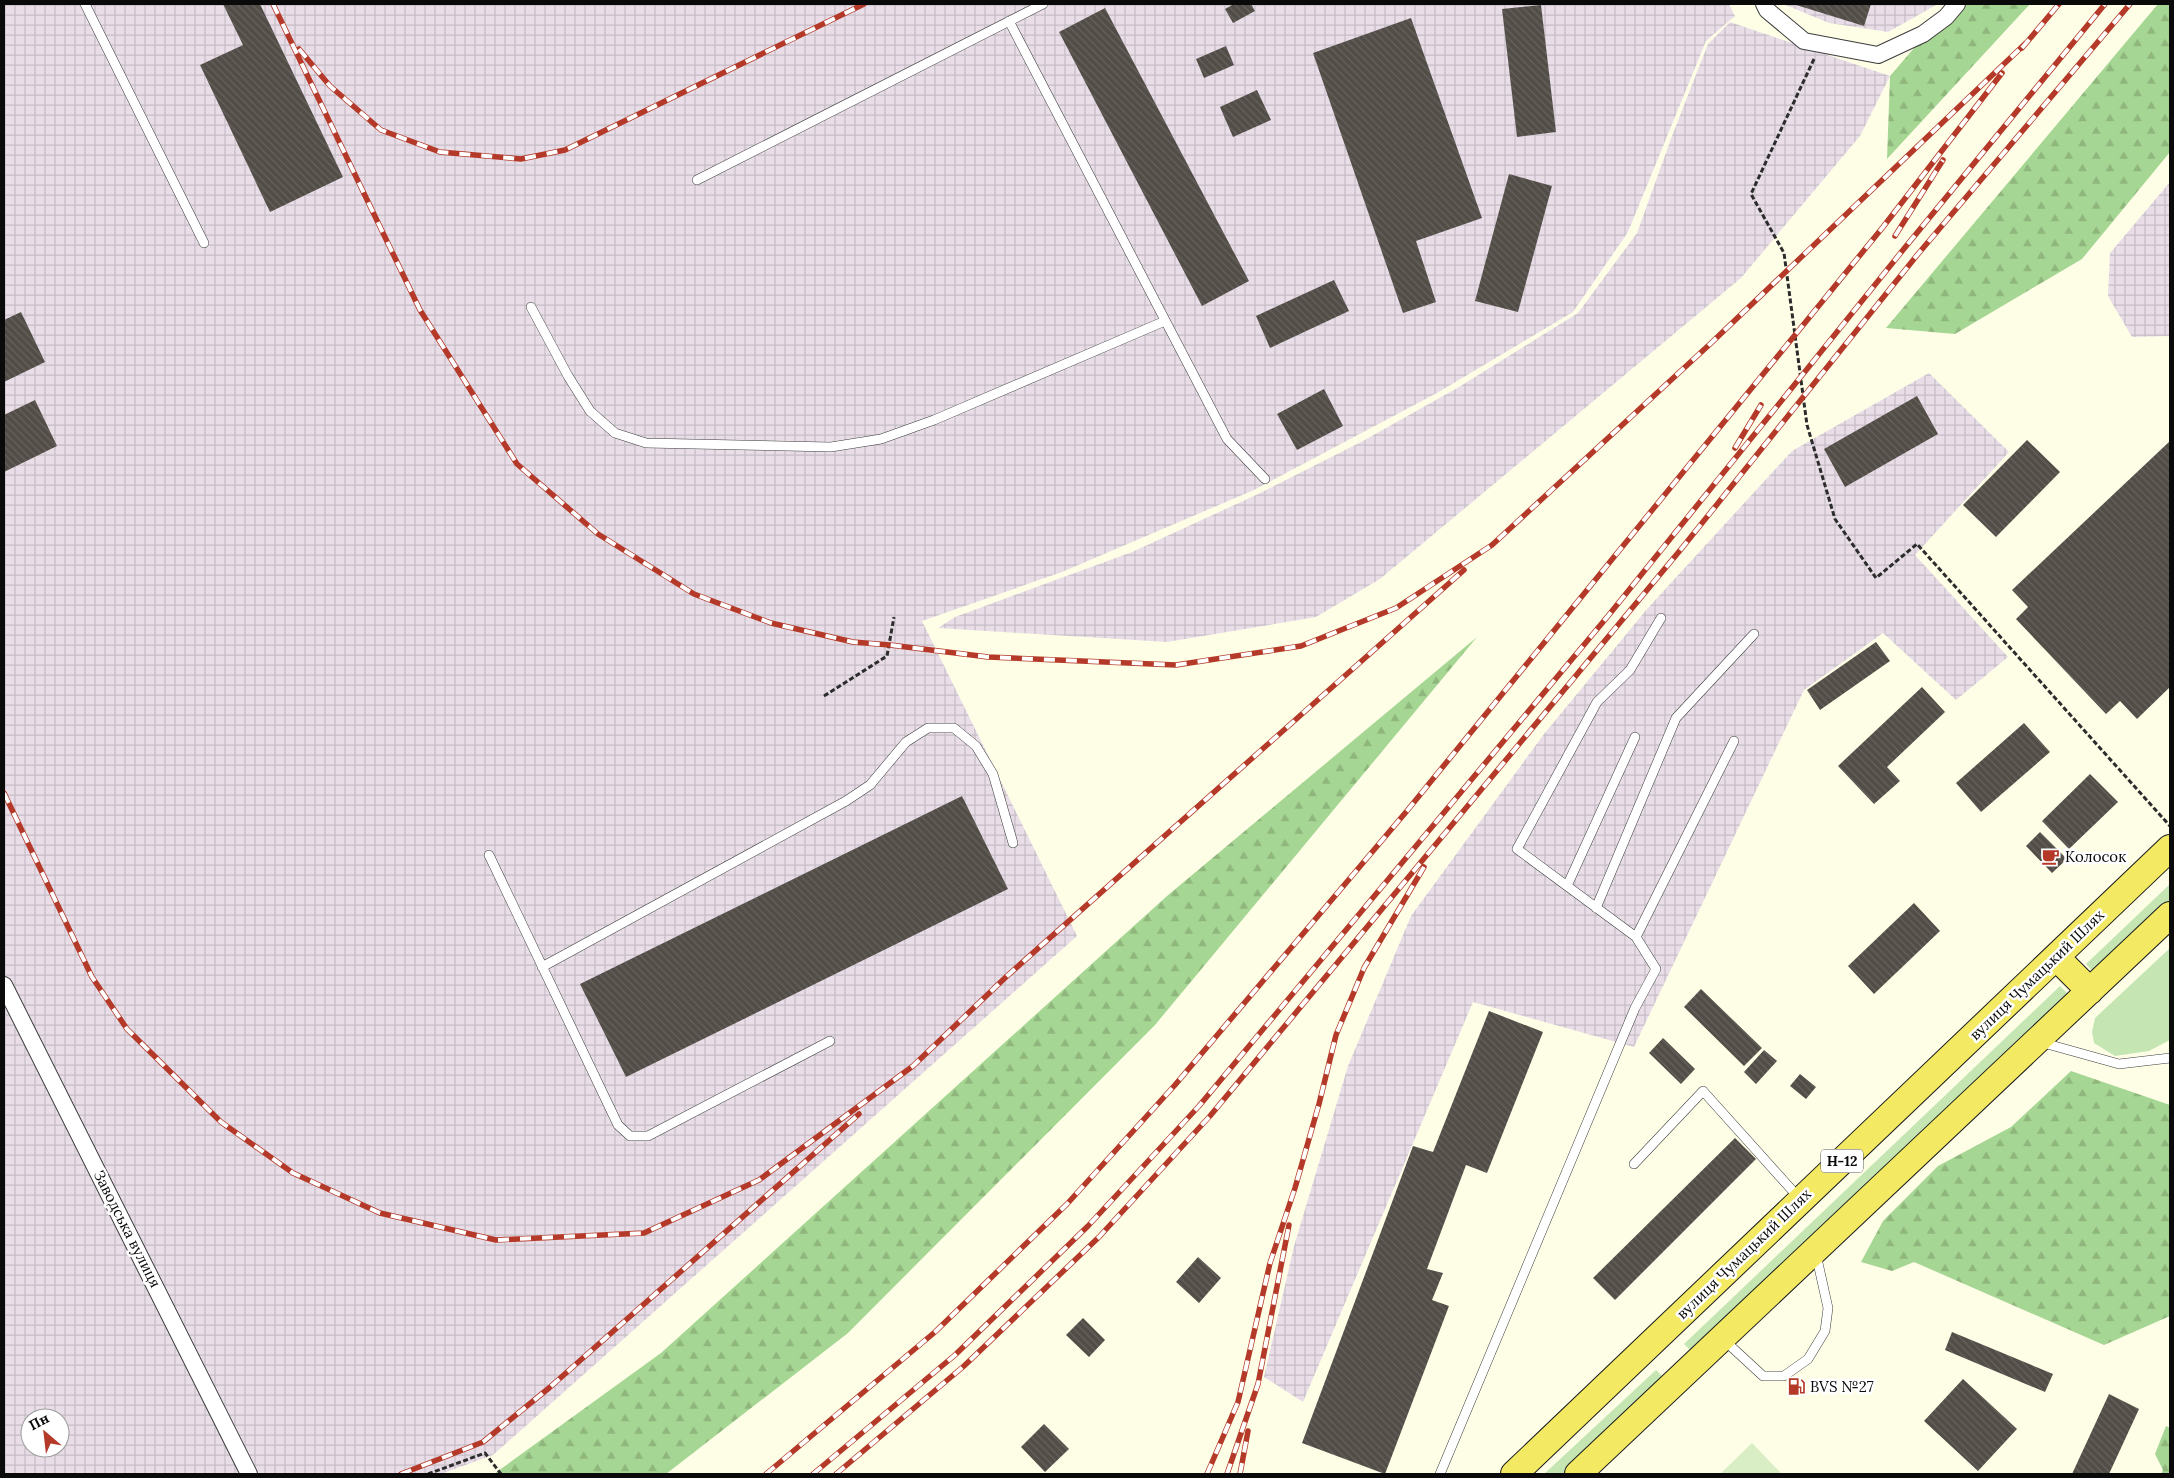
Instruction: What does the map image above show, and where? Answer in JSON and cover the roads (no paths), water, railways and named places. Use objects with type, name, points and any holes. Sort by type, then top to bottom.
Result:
[{"type":"main road","name":"вулиця Чумацький Шлях","points":[[1514,1474],[2170,848]]},
{"type":"main road","points":[[1578,1474],[2170,915]]},
{"type":"main road","points":[[2056,957],[2090,991]]},
{"type":"street","points":[[1764,4],[1767,10],[1804,41],[1878,55],[1923,34],[1946,17],[1957,4]]},
{"type":"street","name":"Заводська вулиця","points":[[4,985],[249,1474]]},
{"type":"lane","points":[[85,4],[204,243]]},
{"type":"lane","points":[[697,180],[1043,4]]},
{"type":"lane","points":[[1009,21],[1227,439],[1265,479]]},
{"type":"lane","points":[[531,307],[568,376],[590,411],[615,433],[646,443],[831,447],[881,439],[934,420],[1166,321]]},
{"type":"lane","points":[[1440,1474],[1635,1008],[1656,969],[1636,937],[1517,849],[1596,702],[1630,670],[1661,618]]},
{"type":"lane","points":[[1596,908],[1676,718],[1754,634]]},
{"type":"lane","points":[[542,967],[846,801],[870,785],[906,742],[928,728],[954,728],[976,746],[993,774],[1013,843]]},
{"type":"lane","points":[[1567,886],[1635,737]]},
{"type":"lane","points":[[1636,937],[1734,741]]},
{"type":"lane","points":[[489,856],[618,1125],[630,1136],[648,1136],[830,1041]]},
{"type":"lane","points":[[2037,1042],[2119,1064],[2170,1058]]},
{"type":"lane","points":[[1634,1164],[1704,1091],[1801,1200]]},
{"type":"lane","points":[[1722,1338],[1763,1376],[1784,1376],[1808,1359],[1826,1332],[1828,1308],[1815,1250]]},
{"type":"railway","points":[[273,4],[420,310],[517,464],[598,534],[694,594],[771,623],[853,642],[988,657],[1176,665],[1301,646],[1396,608],[1492,545],[1709,345],[2027,42]]},
{"type":"railway","points":[[299,49],[330,86],[381,130],[440,152],[521,159],[565,150],[864,4]]},
{"type":"railway","points":[[2022,48],[2059,4]]},
{"type":"railway","points":[[813,1474],[955,1355],[1088,1226],[1199,1106],[1608,616],[1907,245],[2105,4]]},
{"type":"railway","points":[[836,1474],[964,1366],[1099,1237],[1210,1116],[1682,548],[1918,254],[2130,4]]},
{"type":"railway","points":[[766,1474],[935,1332],[1067,1204],[1175,1085],[1406,812],[1883,227],[2002,73]]},
{"type":"railway","points":[[1895,236],[1943,160]]},
{"type":"railway","points":[[1735,448],[1761,405]]},
{"type":"railway","points":[[4,793],[92,977],[127,1029],[221,1122],[293,1173],[380,1213],[496,1240],[644,1233],[759,1180],[913,1066],[1007,976],[1464,570]]},
{"type":"railway","points":[[1207,1474],[1238,1402],[1270,1263],[1295,1188],[1336,1035],[1364,968],[1424,867]]},
{"type":"railway","points":[[401,1474],[483,1442],[549,1388],[859,1114]]},
{"type":"railway","points":[[1227,1474],[1258,1384],[1289,1225]]},
{"type":"railway","points":[[1240,1474],[1248,1431]]},
{"type":"place","name":"Колосок","points":[[2051,857]]},
{"type":"place","name":"BVS №27","points":[[1796,1387]]}]
